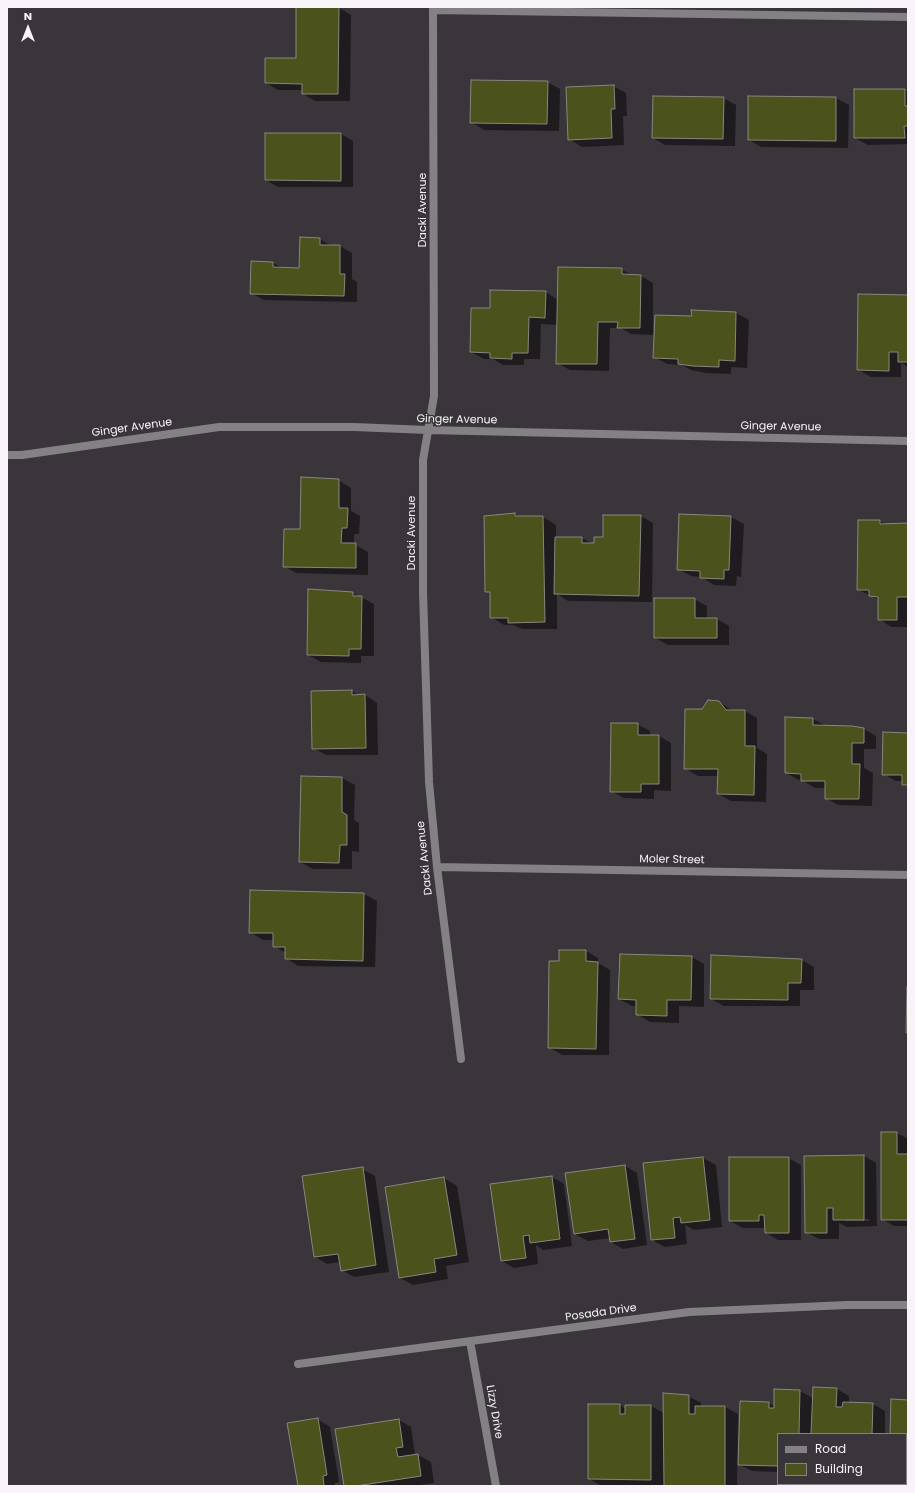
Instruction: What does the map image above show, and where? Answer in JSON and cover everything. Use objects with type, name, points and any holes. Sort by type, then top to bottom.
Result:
[{"type":"street","points":[[433,9],[908,17]]},
{"type":"street","name":"Dacki Avenue","points":[[433,9],[434,396],[423,460],[423,592],[429,782],[436,867],[461,1059]]},
{"type":"street","name":"Ginger Avenue","points":[[7,455],[22,455],[219,427],[354,427],[908,441]]},
{"type":"street","name":"Moler Street","points":[[436,867],[908,875]]},
{"type":"street","name":"Posada Drive","points":[[298,1364],[690,1312],[847,1305],[908,1305]]},
{"type":"street","name":"Lizzy Drive","points":[[470,1341],[496,1486]]},
{"type":"building","points":[[296,7],[339,7],[338,94],[302,94],[302,84],[265,83],[265,58],[296,58]]},
{"type":"building","points":[[471,80],[548,81],[547,124],[470,123]]},
{"type":"building","points":[[614,85],[615,109],[611,109],[612,138],[568,140],[566,87]]},
{"type":"building","points":[[854,89],[905,89],[905,106],[908,106],[908,126],[904,126],[905,138],[854,138]]},
{"type":"building","points":[[653,96],[724,97],[723,139],[652,138]]},
{"type":"building","points":[[748,96],[836,97],[836,141],[748,140]]},
{"type":"building","points":[[265,133],[341,133],[341,181],[265,180]]},
{"type":"building","points":[[300,237],[320,238],[320,245],[340,245],[340,274],[345,274],[344,296],[250,294],[251,261],[273,262],[273,267],[299,268]]},
{"type":"building","points":[[558,267],[622,268],[622,274],[641,275],[640,328],[617,328],[618,322],[598,322],[597,364],[556,364]]},
{"type":"building","points":[[490,290],[546,291],[545,318],[529,317],[528,353],[512,353],[512,359],[490,358],[490,353],[470,352],[471,308],[490,308]]},
{"type":"building","points":[[858,294],[908,295],[908,362],[898,362],[898,352],[889,352],[889,371],[857,370]]},
{"type":"building","points":[[691,310],[736,312],[735,361],[719,360],[719,367],[678,364],[678,359],[653,358],[655,315],[692,316]]},
{"type":"building","points":[[301,477],[339,479],[339,508],[348,508],[347,528],[342,528],[341,543],[356,543],[356,568],[283,567],[284,529],[300,529]]},
{"type":"building","points":[[515,513],[515,516],[543,516],[545,622],[508,623],[508,618],[490,618],[490,592],[485,592],[484,516]]},
{"type":"building","points":[[679,514],[731,516],[729,570],[724,570],[724,579],[700,578],[700,571],[677,570]]},
{"type":"building","points":[[603,515],[641,515],[639,596],[554,594],[555,537],[582,537],[582,543],[594,543],[594,537],[603,537]]},
{"type":"building","points":[[858,520],[880,520],[880,524],[908,523],[908,597],[897,597],[897,620],[878,620],[878,597],[869,596],[869,590],[857,590]]},
{"type":"building","points":[[308,589],[353,592],[353,596],[362,596],[361,649],[349,649],[349,656],[307,655]]},
{"type":"building","points":[[654,598],[695,598],[695,618],[717,618],[717,638],[654,638]]},
{"type":"building","points":[[352,690],[352,695],[365,694],[366,748],[312,749],[311,691]]},
{"type":"building","points":[[708,700],[719,701],[726,710],[745,710],[745,746],[755,746],[754,795],[717,794],[718,769],[684,769],[685,709],[702,709]]},
{"type":"building","points":[[785,717],[813,718],[813,725],[852,726],[864,728],[864,743],[852,743],[852,764],[860,764],[859,799],[825,799],[825,781],[801,781],[801,774],[785,773]]},
{"type":"building","points":[[611,723],[638,723],[638,735],[659,735],[659,784],[641,784],[641,792],[610,792]]},
{"type":"building","points":[[883,732],[908,733],[908,785],[902,785],[902,775],[882,775]]},
{"type":"building","points":[[301,776],[342,777],[342,812],[347,815],[347,845],[340,845],[339,863],[299,862]]},
{"type":"building","points":[[250,890],[364,893],[363,961],[285,959],[285,947],[273,947],[273,933],[249,933]]},
{"type":"building","points":[[559,950],[586,950],[586,961],[598,962],[596,1049],[548,1048],[549,961],[559,961]]},
{"type":"building","points":[[620,954],[692,956],[691,1000],[667,1000],[667,1016],[636,1015],[636,1000],[618,999]]},
{"type":"building","points":[[711,955],[802,959],[801,983],[788,983],[788,1000],[710,999]]},
{"type":"building","points":[[907,987],[908,1033],[906,1033]]},
{"type":"building","points":[[881,1132],[897,1132],[897,1154],[908,1154],[908,1220],[881,1220]]},
{"type":"building","points":[[864,1155],[864,1220],[833,1220],[833,1208],[827,1208],[827,1233],[805,1233],[804,1156]]},
{"type":"building","points":[[703,1157],[710,1220],[681,1223],[680,1217],[673,1218],[675,1238],[651,1240],[643,1163]]},
{"type":"building","points":[[729,1157],[789,1157],[789,1233],[765,1233],[764,1215],[759,1215],[759,1221],[729,1221]]},
{"type":"building","points":[[625,1165],[635,1239],[610,1242],[608,1229],[574,1234],[565,1173]]},
{"type":"building","points":[[363,1167],[376,1265],[341,1271],[338,1254],[314,1257],[302,1176]]},
{"type":"building","points":[[552,1176],[560,1239],[530,1243],[529,1235],[523,1236],[526,1258],[501,1261],[490,1184]]},
{"type":"building","points":[[444,1177],[457,1255],[434,1259],[436,1272],[399,1278],[385,1187]]},
{"type":"building","points":[[813,1387],[837,1388],[836,1407],[842,1407],[843,1402],[873,1403],[872,1433],[811,1433]]},
{"type":"building","points":[[774,1389],[800,1390],[799,1433],[777,1433],[777,1466],[738,1465],[740,1401],[769,1402],[769,1408],[774,1408]]},
{"type":"building","points":[[663,1393],[689,1395],[689,1414],[695,1414],[695,1406],[725,1406],[725,1486],[664,1486]]},
{"type":"building","points":[[891,1399],[908,1400],[908,1463],[907,1433],[890,1433]]},
{"type":"building","points":[[588,1404],[620,1404],[620,1414],[625,1414],[625,1405],[651,1405],[651,1480],[588,1479]]},
{"type":"building","points":[[318,1418],[327,1475],[323,1476],[324,1486],[298,1486],[287,1423]]},
{"type":"building","points":[[399,1419],[403,1447],[396,1448],[398,1457],[418,1454],[421,1476],[356,1486],[344,1486],[335,1429]]}]
